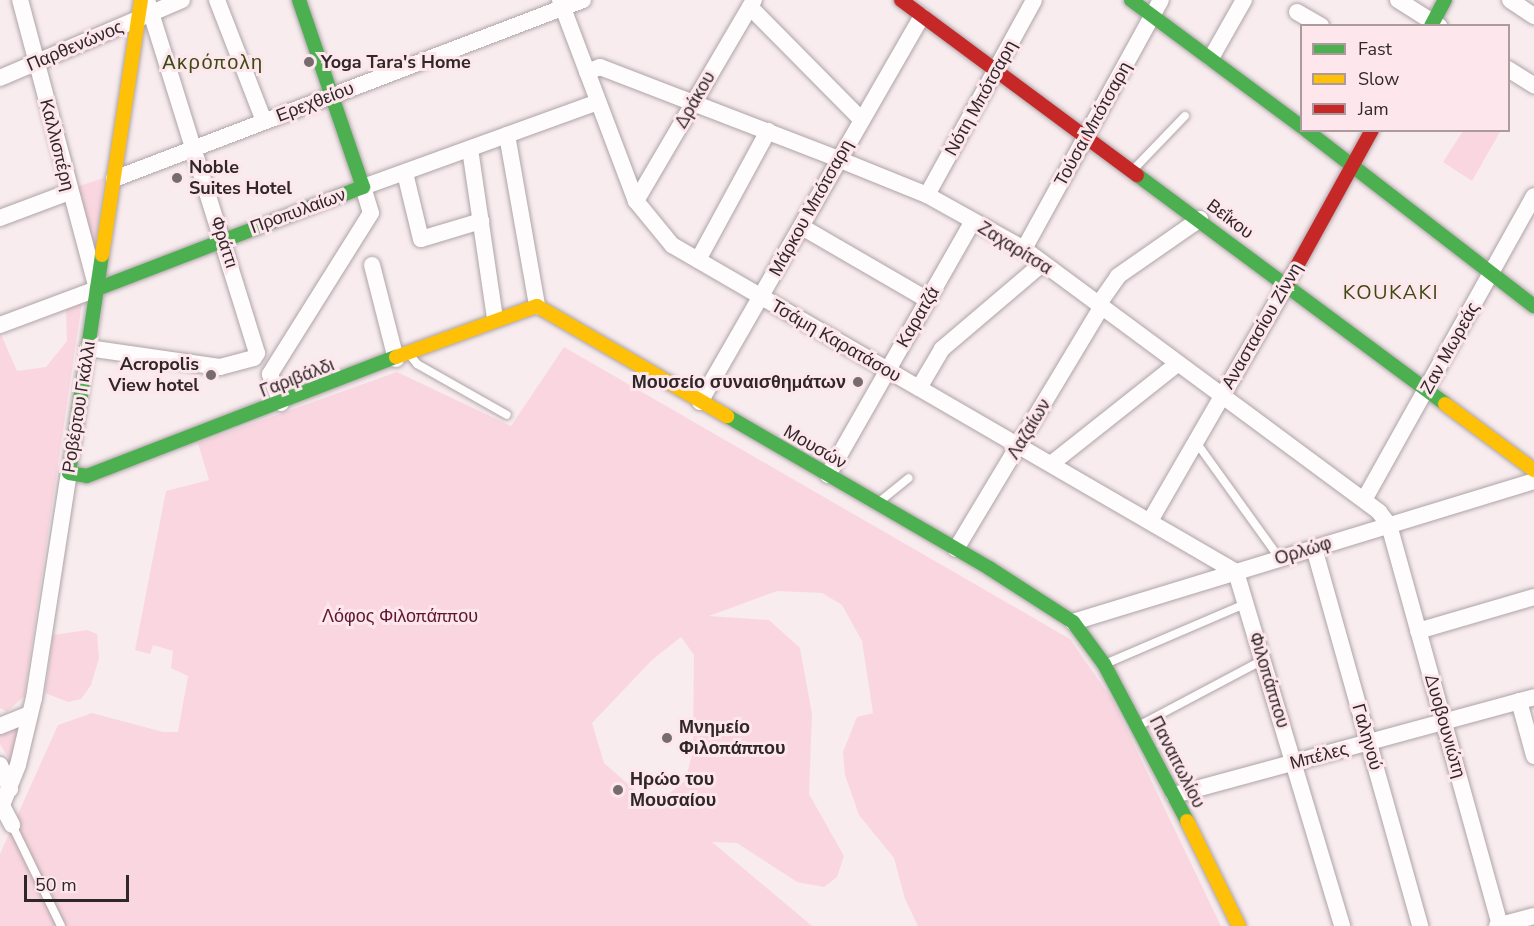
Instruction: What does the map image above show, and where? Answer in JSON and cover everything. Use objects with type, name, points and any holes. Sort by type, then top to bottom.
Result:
[{"type":"street","name":"Καλλισπέρη","points":[[20,0],[69,192],[97,289]]},
{"type":"street","name":"Παρθενώνος","points":[[0,78],[36,63],[144,8],[182,0]]},
{"type":"street","points":[[217,0],[264,121]]},
{"type":"street","points":[[281,404],[270,374],[371,213],[299,0]]},
{"type":"street","name":"Ερεχθείου","points":[[114,179],[562,4],[583,0]]},
{"type":"street","name":"Βεΐκου","points":[[901,0],[920,9],[997,70],[1534,470]]},
{"type":"street","name":"Νότη Μπότσαρη","points":[[927,195],[1034,0]]},
{"type":"street","points":[[1131,0],[1300,125]]},
{"type":"street","name":"Τούσα Μπότσαρη","points":[[1024,249],[1161,0]]},
{"type":"street","points":[[1211,58],[1244,0]]},
{"type":"street","points":[[1398,0],[1434,24],[1445,0]]},
{"type":"street","points":[[1510,0],[1534,16]]},
{"type":"street","name":"Τσάμη Καρατάσου","points":[[562,4],[636,201],[672,245],[1236,572]]},
{"type":"street","points":[[752,4],[861,119]]},
{"type":"street","name":"Δράκου","points":[[636,201],[752,4]]},
{"type":"street","name":"Φράττι","points":[[88,348],[220,367],[254,358],[257,346],[193,148],[144,8]]},
{"type":"street","name":"Ροβέρτου Γκάλλι","points":[[3,801],[30,714],[114,179],[144,8]]},
{"type":"street","name":"Μάρκου Μπότσαρη","points":[[700,402],[802,227],[920,9]]},
{"type":"street","points":[[1297,12],[1318,24]]},
{"type":"street","name":"Ζαχαρίτσα","points":[[587,72],[600,67],[927,195],[1024,249],[1364,500],[1389,525]]},
{"type":"street","points":[[1510,70],[1534,85]]},
{"type":"street","name":"Προπυλαίων","points":[[0,325],[223,239],[598,102]]},
{"type":"street","points":[[698,260],[768,131]]},
{"type":"street","points":[[1309,132],[1534,306]]},
{"type":"street","name":"Αναστασίου Ζίννη","points":[[1150,521],[1287,284],[1371,132]]},
{"type":"street","points":[[507,135],[537,306]]},
{"type":"street","points":[[470,149],[495,319]]},
{"type":"street","points":[[405,172],[421,239],[481,221]]},
{"type":"street","points":[[0,218],[69,192]]},
{"type":"street","name":"Ζαν Μωρεάς","points":[[1364,500],[1534,196]]},
{"type":"street","name":"Λαζαίων","points":[[956,549],[1118,276],[1200,219]]},
{"type":"street","name":"Καρατζά","points":[[828,475],[973,221]]},
{"type":"street","points":[[802,227],[928,300]]},
{"type":"street","points":[[919,388],[942,349],[1042,264]]},
{"type":"street","points":[[372,265],[402,356]]},
{"type":"street","name":"Γαριβάλδι","points":[[69,473],[87,476],[281,404],[495,319],[537,306]]},
{"type":"street","name":"Μουσών","points":[[537,306],[956,549],[1073,622]]},
{"type":"street","points":[[1051,465],[1177,364]]},
{"type":"street","name":"Ορλώφ","points":[[1073,622],[1534,481]]},
{"type":"street","name":"Δυοβουνιώτη","points":[[1389,525],[1499,926]]},
{"type":"street","name":"Γαληνού","points":[[1314,548],[1420,926]]},
{"type":"street","name":"Φιλοπάππου","points":[[1236,572],[1342,926]]},
{"type":"street","points":[[1418,631],[1534,597]]},
{"type":"street","name":"Παναιτωλίου","points":[[1073,622],[1104,664],[1139,726],[1239,926]]},
{"type":"street","points":[[1526,699],[1534,756]]},
{"type":"street","name":"Μπέλες","points":[[1174,795],[1526,699]]},
{"type":"street","points":[[0,726],[30,714]]},
{"type":"street","points":[[0,765],[3,801],[12,825]]},
{"type":"street","points":[[1499,926],[1534,915]]},
{"type":"lane","points":[[1133,171],[1185,116]]},
{"type":"lane","points":[[402,356],[507,415]]},
{"type":"lane","points":[[1196,441],[1280,559]]},
{"type":"lane","points":[[876,504],[909,478]]},
{"type":"lane","points":[[1104,664],[1247,603]]},
{"type":"lane","points":[[1139,726],[1263,660]]},
{"type":"lane","points":[[12,825],[61,926]]},
{"type":"green space","points":[[1462,132],[1500,132],[1472,181],[1443,162]]},
{"type":"green space","points":[[104,178],[93,262],[76,187]]},
{"type":"green space","points":[[82,302],[24,696],[7,712],[0,708],[0,332],[17,371],[46,367],[67,341],[66,309]]},
{"type":"green space","name":"Λόφος Φιλοπάππου","points":[[564,347],[1070,639],[1113,701],[1221,926],[918,926],[905,899],[894,858],[859,815],[845,775],[843,752],[857,717],[873,713],[862,641],[842,605],[822,593],[777,591],[709,616],[769,620],[800,648],[812,714],[809,794],[844,856],[837,877],[824,887],[797,882],[737,843],[712,842],[812,926],[0,926],[0,854],[58,725],[92,713],[163,732],[178,732],[188,676],[171,668],[173,651],[153,645],[150,654],[135,650],[166,491],[209,480],[198,443],[397,372],[511,426]],"holes":[[[681,637],[694,655],[693,751],[685,781],[653,806],[604,763],[592,723],[652,660]]]},
{"type":"green space","points":[[87,630],[97,634],[99,658],[91,685],[81,699],[68,702],[45,693],[53,635]]},
{"type":"green space","points":[[23,723],[13,766],[0,744],[0,734]]},
{"type":"traffic: fast","points":[[97,289],[363,187],[299,0]]},
{"type":"traffic: fast","points":[[1131,0],[1300,126]]},
{"type":"traffic: fast","points":[[1432,24],[1445,0]]},
{"type":"traffic: fast","points":[[1309,132],[1534,306]]},
{"type":"traffic: fast","points":[[1137,175],[1445,404]]},
{"type":"traffic: fast","points":[[102,255],[69,473],[87,476],[396,357]]},
{"type":"traffic: fast","points":[[727,416],[989,568],[1073,622],[1104,664],[1187,821]]},
{"type":"traffic: slow","points":[[102,255],[141,0]]},
{"type":"traffic: slow","points":[[396,357],[537,306],[727,416]]},
{"type":"traffic: slow","points":[[1445,404],[1534,470]]},
{"type":"traffic: slow","points":[[1187,821],[1239,926]]},
{"type":"traffic: jam","points":[[901,0],[1137,175]]},
{"type":"traffic: jam","points":[[1287,284],[1371,132]]},
{"type":"place","name":"Yoga Tara's Home","points":[[309,62]]},
{"type":"place","name":"Noble Suites Hotel","points":[[177,178]]},
{"type":"place","name":"Acropolis View hotel","points":[[211,375]]},
{"type":"place","name":"Μουσείο συναισθημάτων","points":[[858,382]]},
{"type":"place","name":"Μνημείο Φιλοπάππου","points":[[667,738]]},
{"type":"place","name":"Ηρώο του Μουσαίου","points":[[618,790]]},
{"type":"district","name":"Ακρόπολη","points":[[213,62]]},
{"type":"district","name":"KOUKAKI","points":[[1391,292]]}]
